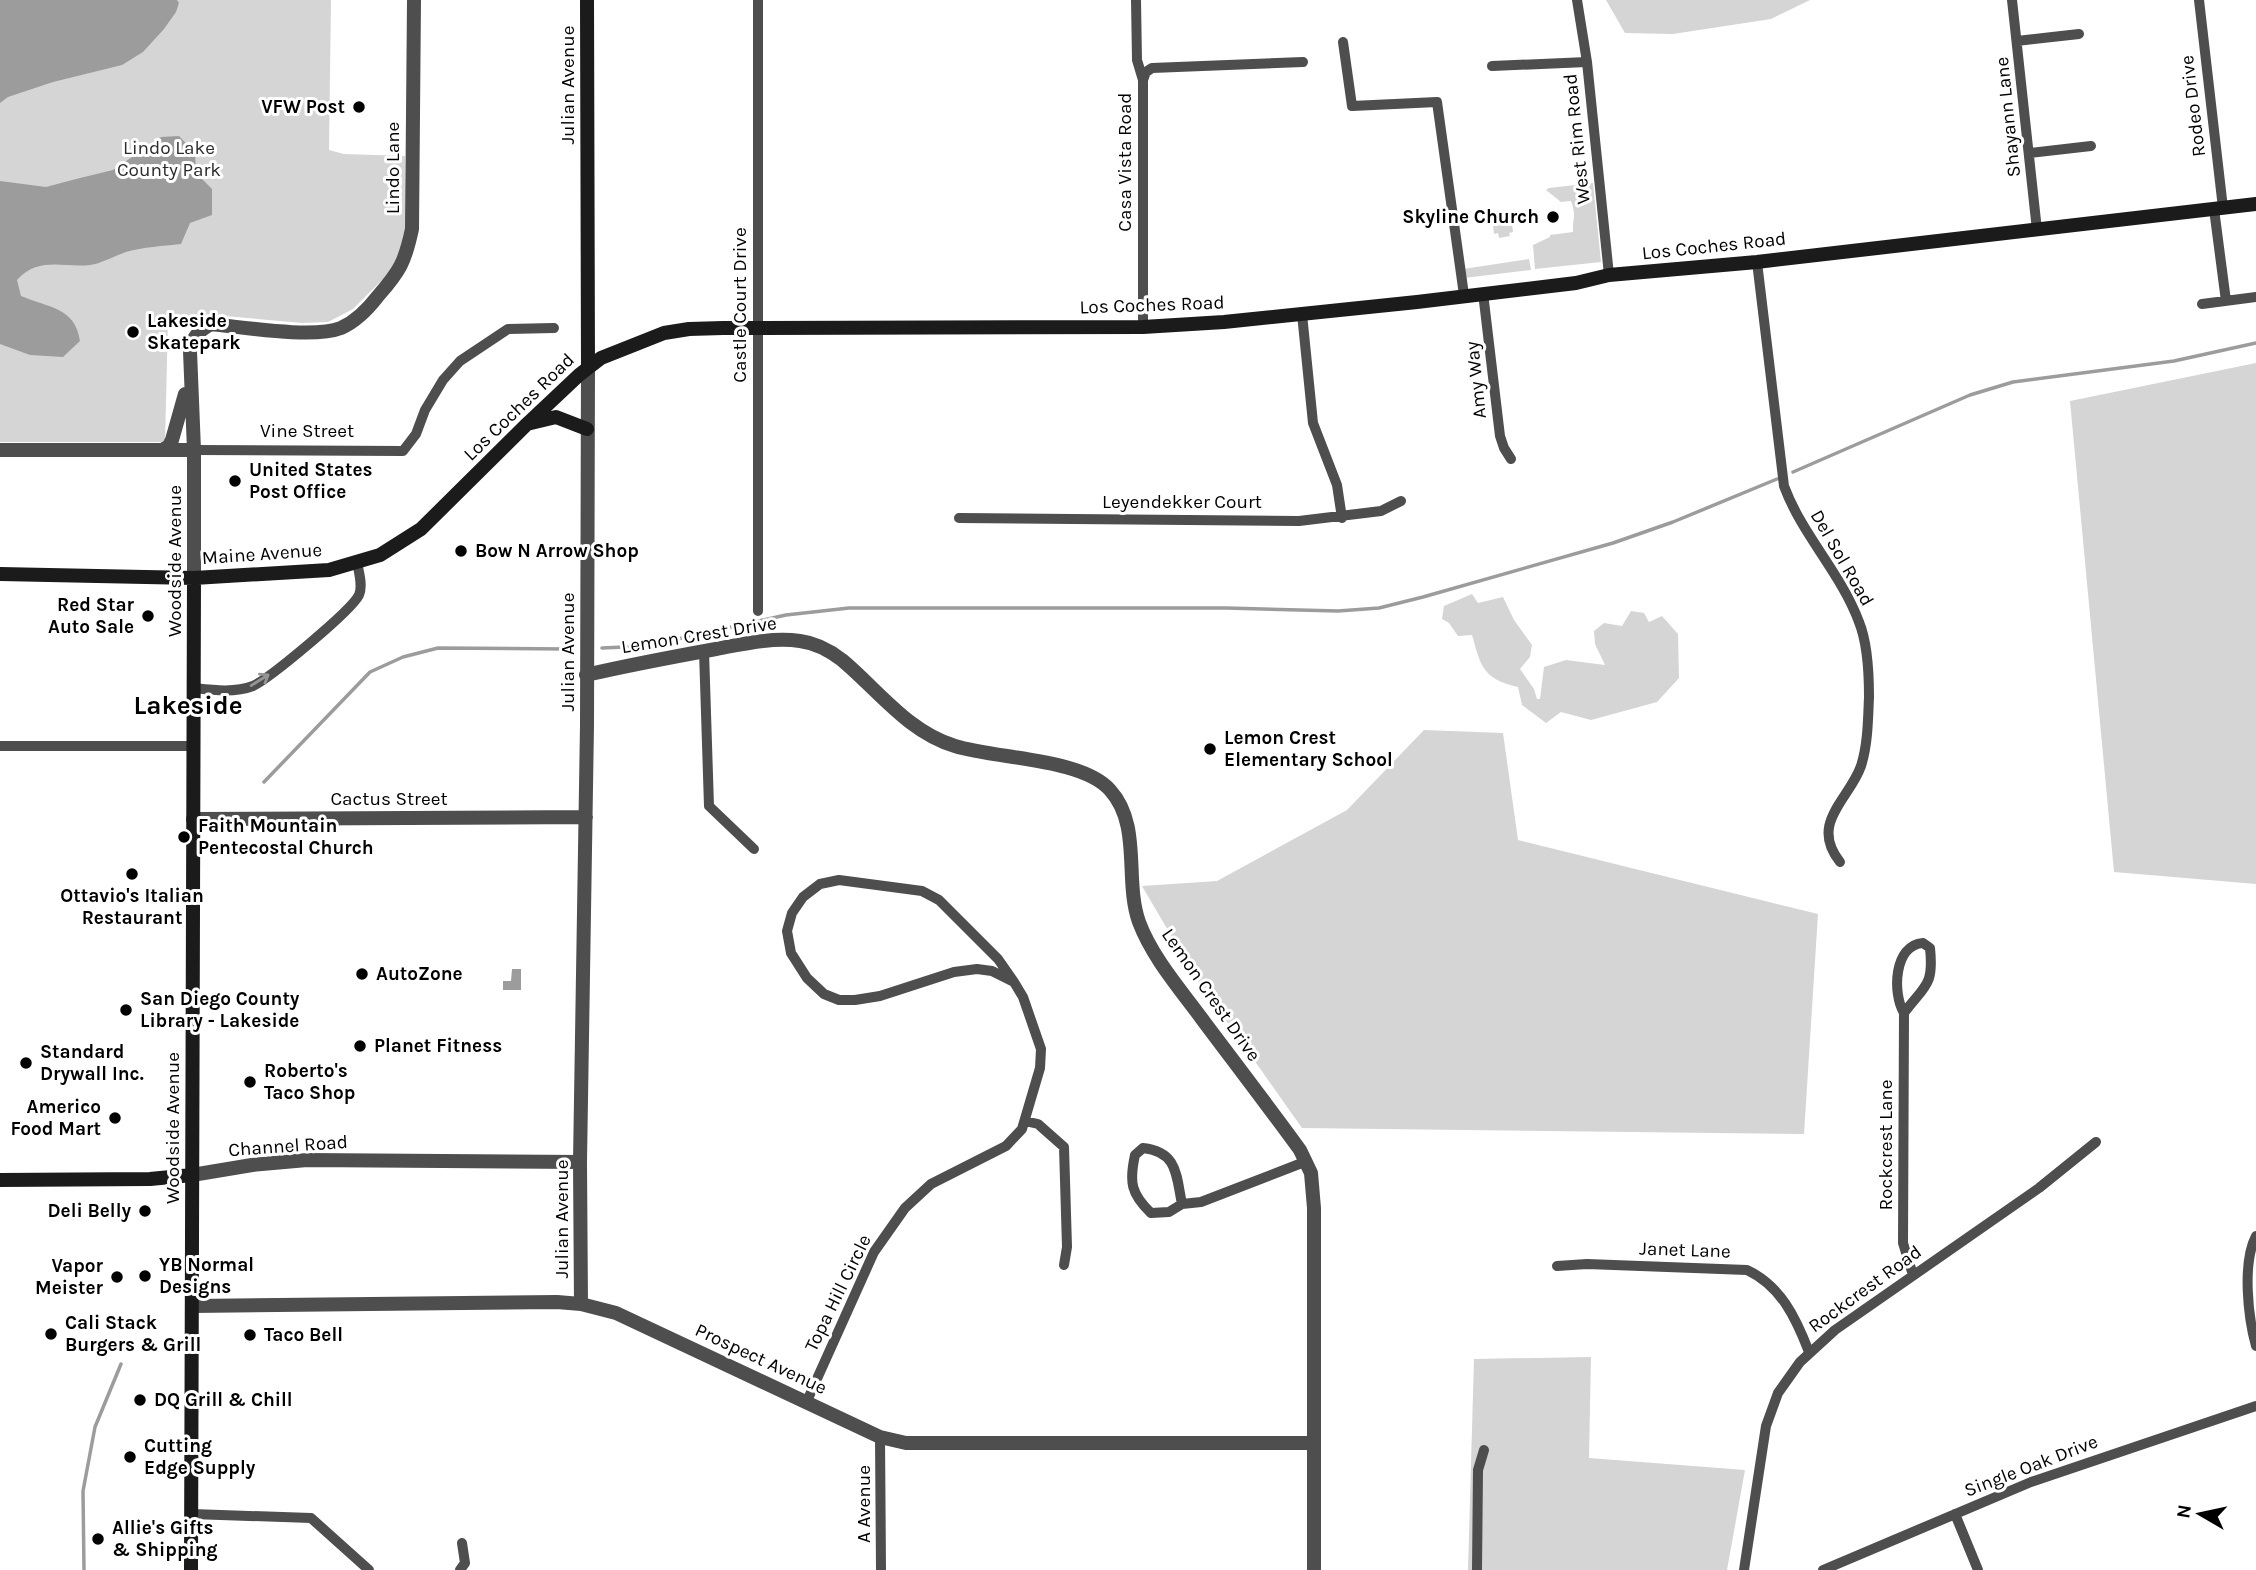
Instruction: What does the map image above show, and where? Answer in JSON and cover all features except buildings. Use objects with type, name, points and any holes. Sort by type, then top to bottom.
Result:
[{"type":"main road","name":"Julian Avenue","points":[[587,0],[588,367]]},
{"type":"main road","name":"Los Coches Road","points":[[358,563],[380,555],[421,529],[588,367],[616,351],[664,333],[702,328],[758,327],[1143,327],[1301,314],[1576,283],[1609,275],[1757,262],[2256,204]]},
{"type":"main road","points":[[527,424],[556,417],[587,429]]},
{"type":"main road","name":"Maine Avenue","points":[[0,574],[194,578],[329,570],[358,563]]},
{"type":"main road","name":"Woodside Avenue","points":[[191,1570],[194,578]]},
{"type":"main road","name":"Channel Road","points":[[0,1180],[149,1179],[192,1175]]},
{"type":"street","name":"Lindo Lane","points":[[190,351],[192,340],[200,330],[211,324],[316,333],[340,328],[367,310],[400,270],[407,254],[412,229],[414,0]]},
{"type":"street","name":"Castle Court Drive","points":[[758,0],[758,611]]},
{"type":"street","points":[[1136,0],[1137,60],[1143,80]]},
{"type":"street","name":"West Rim Road","points":[[1577,0],[1587,62],[1609,275]]},
{"type":"street","name":"Shayann Lane","points":[[2012,0],[2037,229]]},
{"type":"street","name":"Rodeo Drive","points":[[2199,0],[2226,301]]},
{"type":"street","points":[[2017,41],[2079,34]]},
{"type":"street","points":[[1343,42],[1352,106],[1437,102],[1464,295]]},
{"type":"street","name":"Casa Vista Road","points":[[1143,327],[1143,80],[1146,72],[1152,68],[1303,62]]},
{"type":"street","points":[[1492,66],[1587,62]]},
{"type":"street","points":[[2029,153],[2091,146]]},
{"type":"street","name":"Del Sol Road","points":[[1757,262],[1784,486],[1798,518],[1851,604],[1864,642],[1869,695],[1865,751],[1856,779],[1833,810],[1830,822],[1832,848],[1840,862]]},
{"type":"street","name":"Amy Way","points":[[1483,293],[1500,436],[1511,459]]},
{"type":"street","points":[[2202,304],[2256,297]]},
{"type":"street","points":[[1301,314],[1313,424],[1334,473],[1342,518]]},
{"type":"street","name":"Vine Street","points":[[0,450],[403,451],[415,434],[425,410],[443,380],[460,361],[508,329],[554,328]]},
{"type":"street","name":"Woodside Avenue","points":[[190,351],[194,450],[194,578]]},
{"type":"street","name":"Julian Avenue","points":[[582,1304],[580,1162],[586,817],[588,367]]},
{"type":"street","points":[[162,450],[169,446],[177,426],[190,369]]},
{"type":"street","name":"Leyendekker Court","points":[[959,518],[1299,521],[1342,518],[1381,511],[1401,501]]},
{"type":"street","points":[[194,688],[235,690],[253,685],[295,655],[354,603],[360,592],[358,563]]},
{"type":"street","name":"Lemon Crest Drive","points":[[586,675],[704,651],[771,641],[797,640],[813,643],[824,647],[842,660],[917,727],[942,742],[965,749],[1079,770],[1104,783],[1116,797],[1127,822],[1133,895],[1143,930],[1173,980],[1307,1161],[1314,1191],[1314,1570]]},
{"type":"street","points":[[704,651],[709,806],[754,849]]},
{"type":"street","points":[[0,746],[194,747]]},
{"type":"street","name":"Cactus Street","points":[[193,819],[586,817]]},
{"type":"street","name":"Topa Hill Circle","points":[[807,1401],[874,1252],[905,1208],[931,1184],[1006,1146],[1022,1129],[1040,1068],[1041,1049],[1023,997],[1014,982],[998,959],[939,900],[922,891],[839,880],[820,884],[803,897],[792,913],[787,931],[791,953],[807,978],[824,994],[839,1000],[880,996],[933,978],[977,969],[992,971],[1014,982]]},
{"type":"street","name":"Rockcrest Lane","points":[[1904,1013],[1922,993],[1932,972],[1930,948],[1923,943],[1916,943],[1908,948],[1902,958],[1898,994],[1904,1013],[1903,1243],[1913,1275]]},
{"type":"street","points":[[1025,1121],[1038,1124],[1064,1147],[1067,1247],[1064,1265]]},
{"type":"street","name":"Rockcrest Road","points":[[1744,1570],[1766,1426],[1778,1393],[1809,1352],[1835,1330],[2039,1188],[2096,1142]]},
{"type":"street","points":[[1182,1204],[1175,1167],[1167,1157],[1156,1150],[1143,1148],[1135,1155],[1132,1185],[1137,1199],[1151,1213],[1169,1212],[1182,1204],[1201,1202],[1307,1161]]},
{"type":"street","name":"Channel Road","points":[[192,1175],[252,1165],[307,1160],[580,1162]]},
{"type":"street","points":[[2256,1236],[2249,1259],[2249,1322],[2256,1346]]},
{"type":"street","name":"Janet Lane","points":[[1557,1266],[1587,1264],[1747,1270],[1764,1278],[1774,1288],[1799,1326],[1809,1352]]},
{"type":"street","name":"Prospect Avenue","points":[[192,1306],[557,1302],[582,1304],[616,1313],[880,1437],[906,1443],[1314,1443]]},
{"type":"street","name":"Single Oak Drive","points":[[1823,1570],[2054,1474],[2256,1406]]},
{"type":"street","name":"A Avenue","points":[[880,1437],[881,1570]]},
{"type":"street","points":[[1477,1570],[1478,1470],[1484,1450]]},
{"type":"street","points":[[192,1514],[311,1518],[369,1570]]},
{"type":"street","points":[[1955,1514],[1978,1570]]},
{"type":"street","points":[[460,1570],[465,1563],[461,1543]]},
{"type":"green space","name":"Lindo Lake County Park","points":[[0,0],[331,0],[329,150],[344,154],[405,156],[406,225],[403,248],[394,268],[353,309],[328,322],[303,323],[213,315],[168,319],[165,442],[0,442]]},
{"type":"green space","points":[[1606,0],[1810,0],[1771,19],[1673,34],[1625,33]]},
{"type":"green space","points":[[1593,183],[1601,262],[1535,269],[1533,245],[1550,235],[1573,232],[1571,201],[1561,202],[1546,190]]},
{"type":"green space","points":[[1506,210],[1507,214],[1511,214],[1513,232],[1509,233],[1510,236],[1499,238],[1498,233],[1494,234],[1492,215],[1495,215],[1495,211]]},
{"type":"green space","points":[[1529,259],[1531,270],[1464,278],[1463,269]]},
{"type":"green space","points":[[2256,363],[2256,884],[2114,872],[2070,401]]},
{"type":"green space","points":[[1472,594],[1478,603],[1503,597],[1514,620],[1532,645],[1530,657],[1520,669],[1534,689],[1537,699],[1540,699],[1544,667],[1566,660],[1605,665],[1595,644],[1594,631],[1604,623],[1622,626],[1631,611],[1644,613],[1649,622],[1662,616],[1678,634],[1679,678],[1657,702],[1591,720],[1561,712],[1546,723],[1522,705],[1518,687],[1497,680],[1485,670],[1472,635],[1458,636],[1449,623],[1442,619],[1444,606]]},
{"type":"green space","points":[[1424,730],[1503,733],[1518,840],[1818,914],[1804,1134],[1302,1128],[1196,978],[1142,886],[1217,881],[1347,810]]},
{"type":"green space","points":[[1591,1357],[1589,1458],[1745,1470],[1727,1570],[1468,1570],[1474,1359]]},
{"type":"shaded area","points":[[0,0],[177,0],[179,3],[164,29],[143,52],[122,65],[53,82],[8,97],[0,103]]},
{"type":"shaded area","points":[[179,136],[195,153],[196,173],[212,189],[212,215],[190,223],[181,244],[133,250],[90,265],[43,265],[25,273],[17,280],[21,296],[67,315],[73,321],[80,341],[63,357],[30,355],[0,344],[0,181],[46,187],[113,170],[161,137]]},
{"type":"shaded area","points":[[512,969],[521,969],[521,990],[503,990],[503,981],[511,981]]},
{"type":"waterway","points":[[1793,472],[1970,395],[2013,382],[2174,361],[2256,343]]},
{"type":"waterway","points":[[602,648],[646,646],[786,615],[849,608],[1226,608],[1338,611],[1379,608],[1613,543],[1673,522],[1777,479]]},
{"type":"waterway","points":[[264,782],[370,672],[403,657],[438,648],[568,649]]},
{"type":"waterway","points":[[84,1570],[83,1491],[95,1427],[121,1364]]},
{"type":"place","name":"VFW Post","points":[[359,107]]},
{"type":"place","name":"Skyline Church","points":[[1553,217]]},
{"type":"place","name":"Lakeside Skatepark","points":[[133,332]]},
{"type":"place","name":"United States Post Office","points":[[235,481]]},
{"type":"place","name":"Bow N Arrow Shop","points":[[461,551]]},
{"type":"place","name":"Red Star Auto Sale","points":[[148,616]]},
{"type":"place","name":"Lemon Crest Elementary School","points":[[1210,749]]},
{"type":"place","name":"Faith Mountain Pentecostal Church","points":[[184,837]]},
{"type":"place","name":"Ottavio's Italian Restaurant","points":[[132,874]]},
{"type":"place","name":"AutoZone","points":[[362,974]]},
{"type":"place","name":"San Diego County Library - Lakeside","points":[[126,1010]]},
{"type":"place","name":"Planet Fitness","points":[[360,1046]]},
{"type":"place","name":"Standard Drywall Inc.","points":[[26,1063]]},
{"type":"place","name":"Roberto's Taco Shop","points":[[250,1082]]},
{"type":"place","name":"Americo Food Mart","points":[[115,1118]]},
{"type":"place","name":"Deli Belly","points":[[145,1211]]},
{"type":"place","name":"YB Normal Designs","points":[[145,1276]]},
{"type":"place","name":"Vapor Meister","points":[[117,1277]]},
{"type":"place","name":"Cali Stack Burgers & Grill","points":[[51,1334]]},
{"type":"place","name":"Taco Bell","points":[[250,1335]]},
{"type":"place","name":"DQ Grill & Chill","points":[[140,1400]]},
{"type":"place","name":"Cutting Edge Supply","points":[[130,1457]]},
{"type":"place","name":"Allie's Gifts & Shipping","points":[[98,1539]]},
{"type":"district","name":"Lakeside","points":[[188,705]]}]
